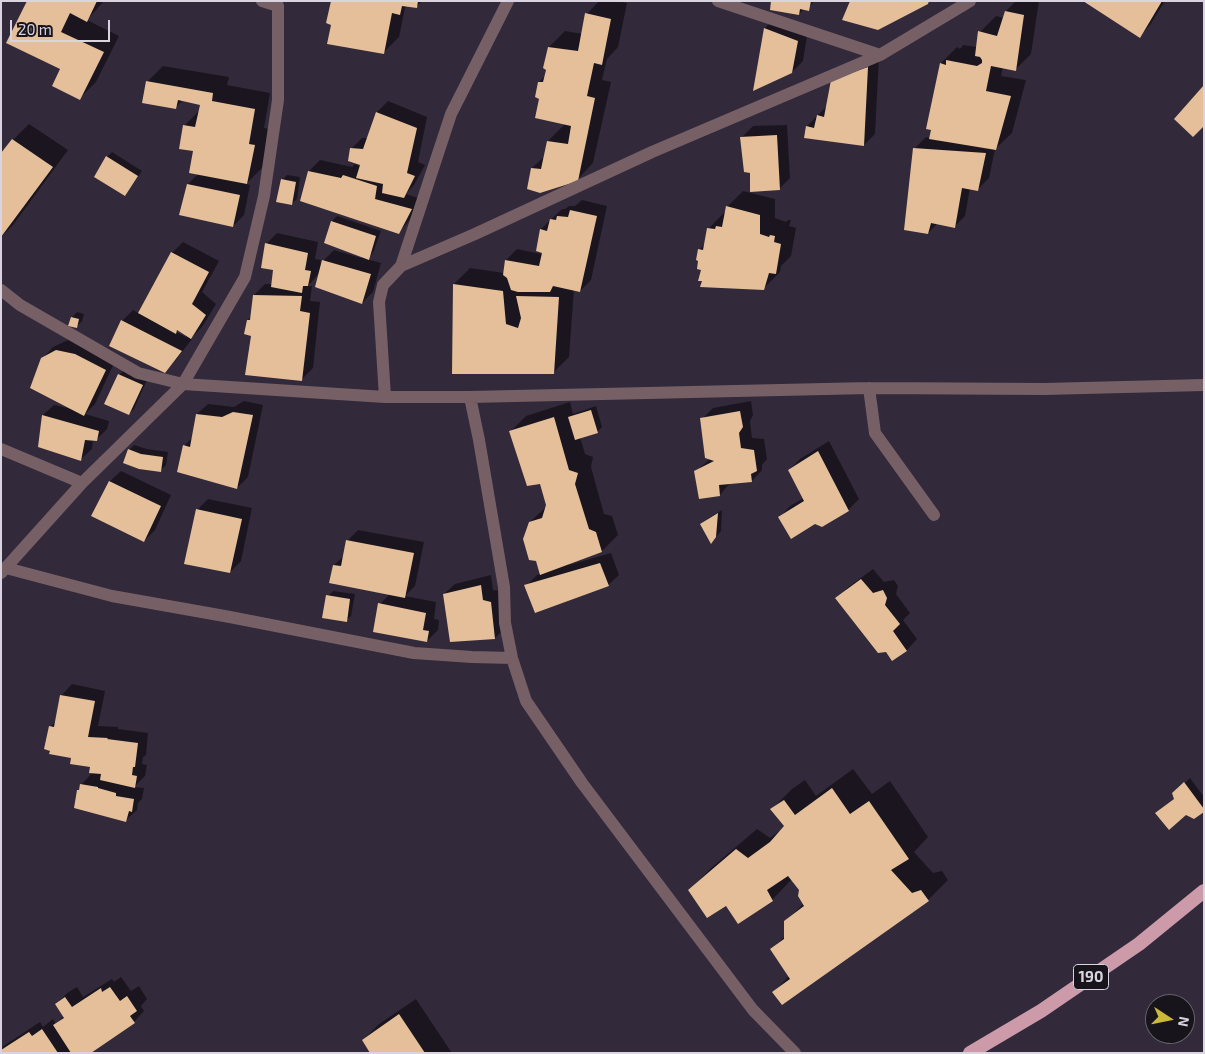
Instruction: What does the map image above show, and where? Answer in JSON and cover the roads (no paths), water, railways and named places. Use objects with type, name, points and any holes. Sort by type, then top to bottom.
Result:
[{"type":"highway","name":"190","points":[[970,1053],[1041,1011],[1139,944],[1204,891]]},
{"type":"street","points":[[262,1],[278,4],[278,100],[264,196],[245,277],[183,384],[82,483],[4,570],[112,596],[230,617],[414,654],[512,658]]},
{"type":"street","points":[[401,266],[451,114],[508,1]]},
{"type":"street","points":[[718,1],[880,55]]},
{"type":"street","points":[[385,397],[379,302],[383,285],[401,266],[652,152],[880,55],[970,1]]},
{"type":"street","points":[[1,290],[20,305],[138,373],[183,384],[385,397],[470,397],[869,388],[1044,389],[1204,385]]},
{"type":"street","points":[[869,388],[875,433],[934,514]]},
{"type":"street","points":[[470,397],[504,587],[505,622],[512,658],[526,701],[582,783],[753,1010],[795,1053]]},
{"type":"street","points":[[1,449],[82,483]]}]
